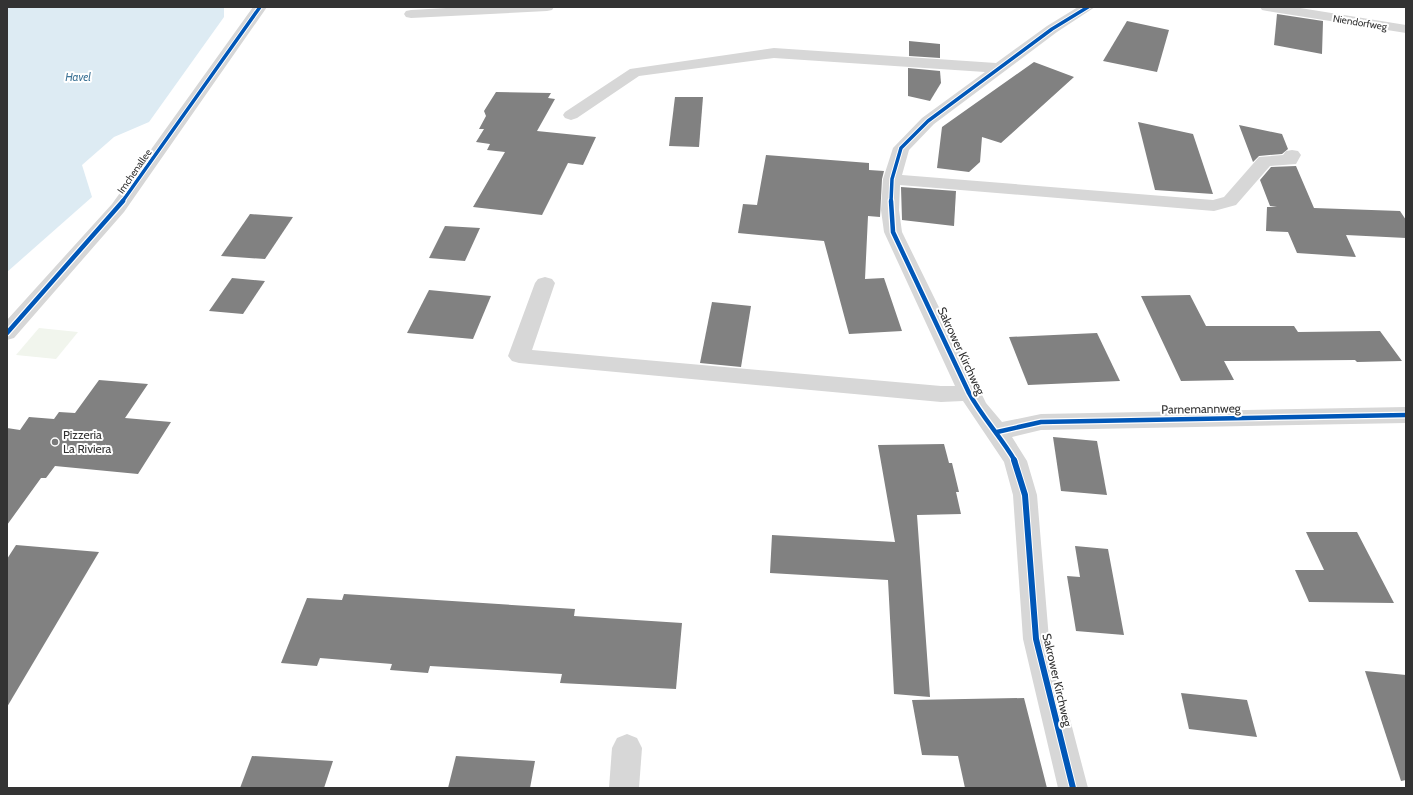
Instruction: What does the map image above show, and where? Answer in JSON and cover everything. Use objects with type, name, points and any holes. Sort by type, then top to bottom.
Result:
[{"type":"street","name":"Imchenallee","points":[[7,333],[118,208],[260,7]]},
{"type":"street","points":[[411,14],[547,7]]},
{"type":"street","name":"Sakrower Kirchweg","points":[[1073,788],[1036,639],[1025,495],[1015,461],[997,432],[978,409],[969,393],[893,232],[890,210],[892,179],[901,148],[928,121],[1052,29],[1088,7]]},
{"type":"street","name":"Niendorfweg","points":[[1267,7],[1406,29]]},
{"type":"street","points":[[571,114],[635,72],[774,53],[999,68]]},
{"type":"street","points":[[892,179],[1214,206],[1230,201],[1265,161],[1290,160],[1292,154]]},
{"type":"street","points":[[545,282],[519,356],[941,394],[969,393]]},
{"type":"street","name":"Parnemannweg","points":[[997,432],[1040,422],[1406,415]]},
{"type":"street","points":[[624,788],[628,748]]},
{"type":"shaded area","points":[[39,328],[78,332],[56,359],[16,355]]},
{"type":"water","name":"Havel","points":[[7,7],[224,7],[224,17],[149,122],[114,137],[82,165],[92,197],[7,272]]},
{"type":"building","points":[[1277,14],[1323,21],[1322,54],[1274,45]]},
{"type":"building","points":[[1127,21],[1169,30],[1157,72],[1103,61]]},
{"type":"building","points":[[909,41],[940,44],[940,58],[909,56]]},
{"type":"building","points":[[1034,62],[1074,77],[1001,143],[982,137],[980,162],[969,172],[937,168],[942,127]]},
{"type":"building","points":[[908,68],[940,71],[941,83],[930,101],[908,96]]},
{"type":"building","points":[[496,92],[551,93],[548,98],[555,99],[537,131],[596,137],[583,165],[568,163],[542,215],[473,207],[505,152],[487,150],[490,144],[476,142],[484,129],[479,129],[486,116],[484,111]]},
{"type":"building","points":[[675,97],[703,97],[699,147],[669,146]]},
{"type":"building","points":[[1138,122],[1193,134],[1213,194],[1155,190]]},
{"type":"building","points":[[1239,125],[1282,134],[1288,149],[1282,154],[1259,156],[1253,162]]},
{"type":"building","points":[[766,155],[869,163],[869,170],[884,171],[882,179],[880,217],[868,216],[865,279],[884,278],[902,331],[849,334],[824,241],[738,233],[743,204],[757,205]]},
{"type":"building","points":[[1296,166],[1314,208],[1400,211],[1406,220],[1406,238],[1346,235],[1356,257],[1297,253],[1288,232],[1266,231],[1267,207],[1277,207],[1270,206],[1260,180],[1271,167]]},
{"type":"building","points":[[901,187],[956,191],[954,226],[902,220]]},
{"type":"building","points":[[250,214],[293,217],[265,259],[221,256]]},
{"type":"building","points":[[445,226],[480,228],[465,261],[429,258]]},
{"type":"building","points":[[232,278],[265,281],[243,314],[209,311]]},
{"type":"building","points":[[429,290],[491,296],[473,339],[407,333]]},
{"type":"building","points":[[1190,295],[1206,326],[1294,326],[1298,332],[1380,331],[1402,361],[1224,361],[1234,380],[1181,381],[1141,296]]},
{"type":"building","points":[[712,302],[751,306],[741,367],[700,363]]},
{"type":"building","points":[[1097,333],[1120,381],[1028,385],[1009,337]]},
{"type":"building","points":[[99,380],[148,384],[125,418],[171,422],[138,474],[55,466],[46,478],[41,478],[7,525],[7,428],[20,430],[29,417],[54,419],[59,412],[75,413]]},
{"type":"building","points":[[1053,437],[1097,441],[1107,495],[1061,491]]},
{"type":"building","points":[[944,444],[949,463],[952,463],[959,492],[956,492],[961,514],[917,515],[930,697],[894,694],[888,580],[770,573],[772,535],[895,542],[878,445]]},
{"type":"building","points":[[1306,532],[1357,532],[1394,603],[1309,602],[1295,570],[1324,570]]},
{"type":"building","points":[[16,545],[99,552],[7,707],[7,559]]},
{"type":"building","points":[[1075,546],[1108,549],[1124,635],[1076,631],[1067,576],[1080,577]]},
{"type":"building","points":[[344,594],[575,609],[574,616],[682,623],[676,689],[560,683],[562,674],[430,666],[428,673],[390,670],[392,664],[320,658],[317,666],[281,663],[307,598],[342,600]]},
{"type":"building","points":[[1365,671],[1406,675],[1406,780],[1401,781]]},
{"type":"building","points":[[1181,693],[1247,700],[1257,737],[1189,729]]},
{"type":"building","points":[[1024,698],[1047,788],[965,788],[958,756],[922,755],[912,700]]},
{"type":"building","points":[[252,756],[333,761],[324,788],[240,788]]},
{"type":"building","points":[[456,756],[535,761],[530,788],[448,788]]},
{"type":"cycle path","points":[[7,333],[118,208],[260,7]]},
{"type":"cycle path","points":[[1073,788],[1036,639],[1025,495],[1015,461],[997,432],[978,409],[969,393],[893,232],[890,210],[892,179],[901,148],[928,121],[1052,29],[1088,7]]},
{"type":"cycle path","points":[[997,432],[1041,422],[1406,415]]},
{"type":"place","name":"Pizzeria La Riviera","points":[[55,442]]}]
